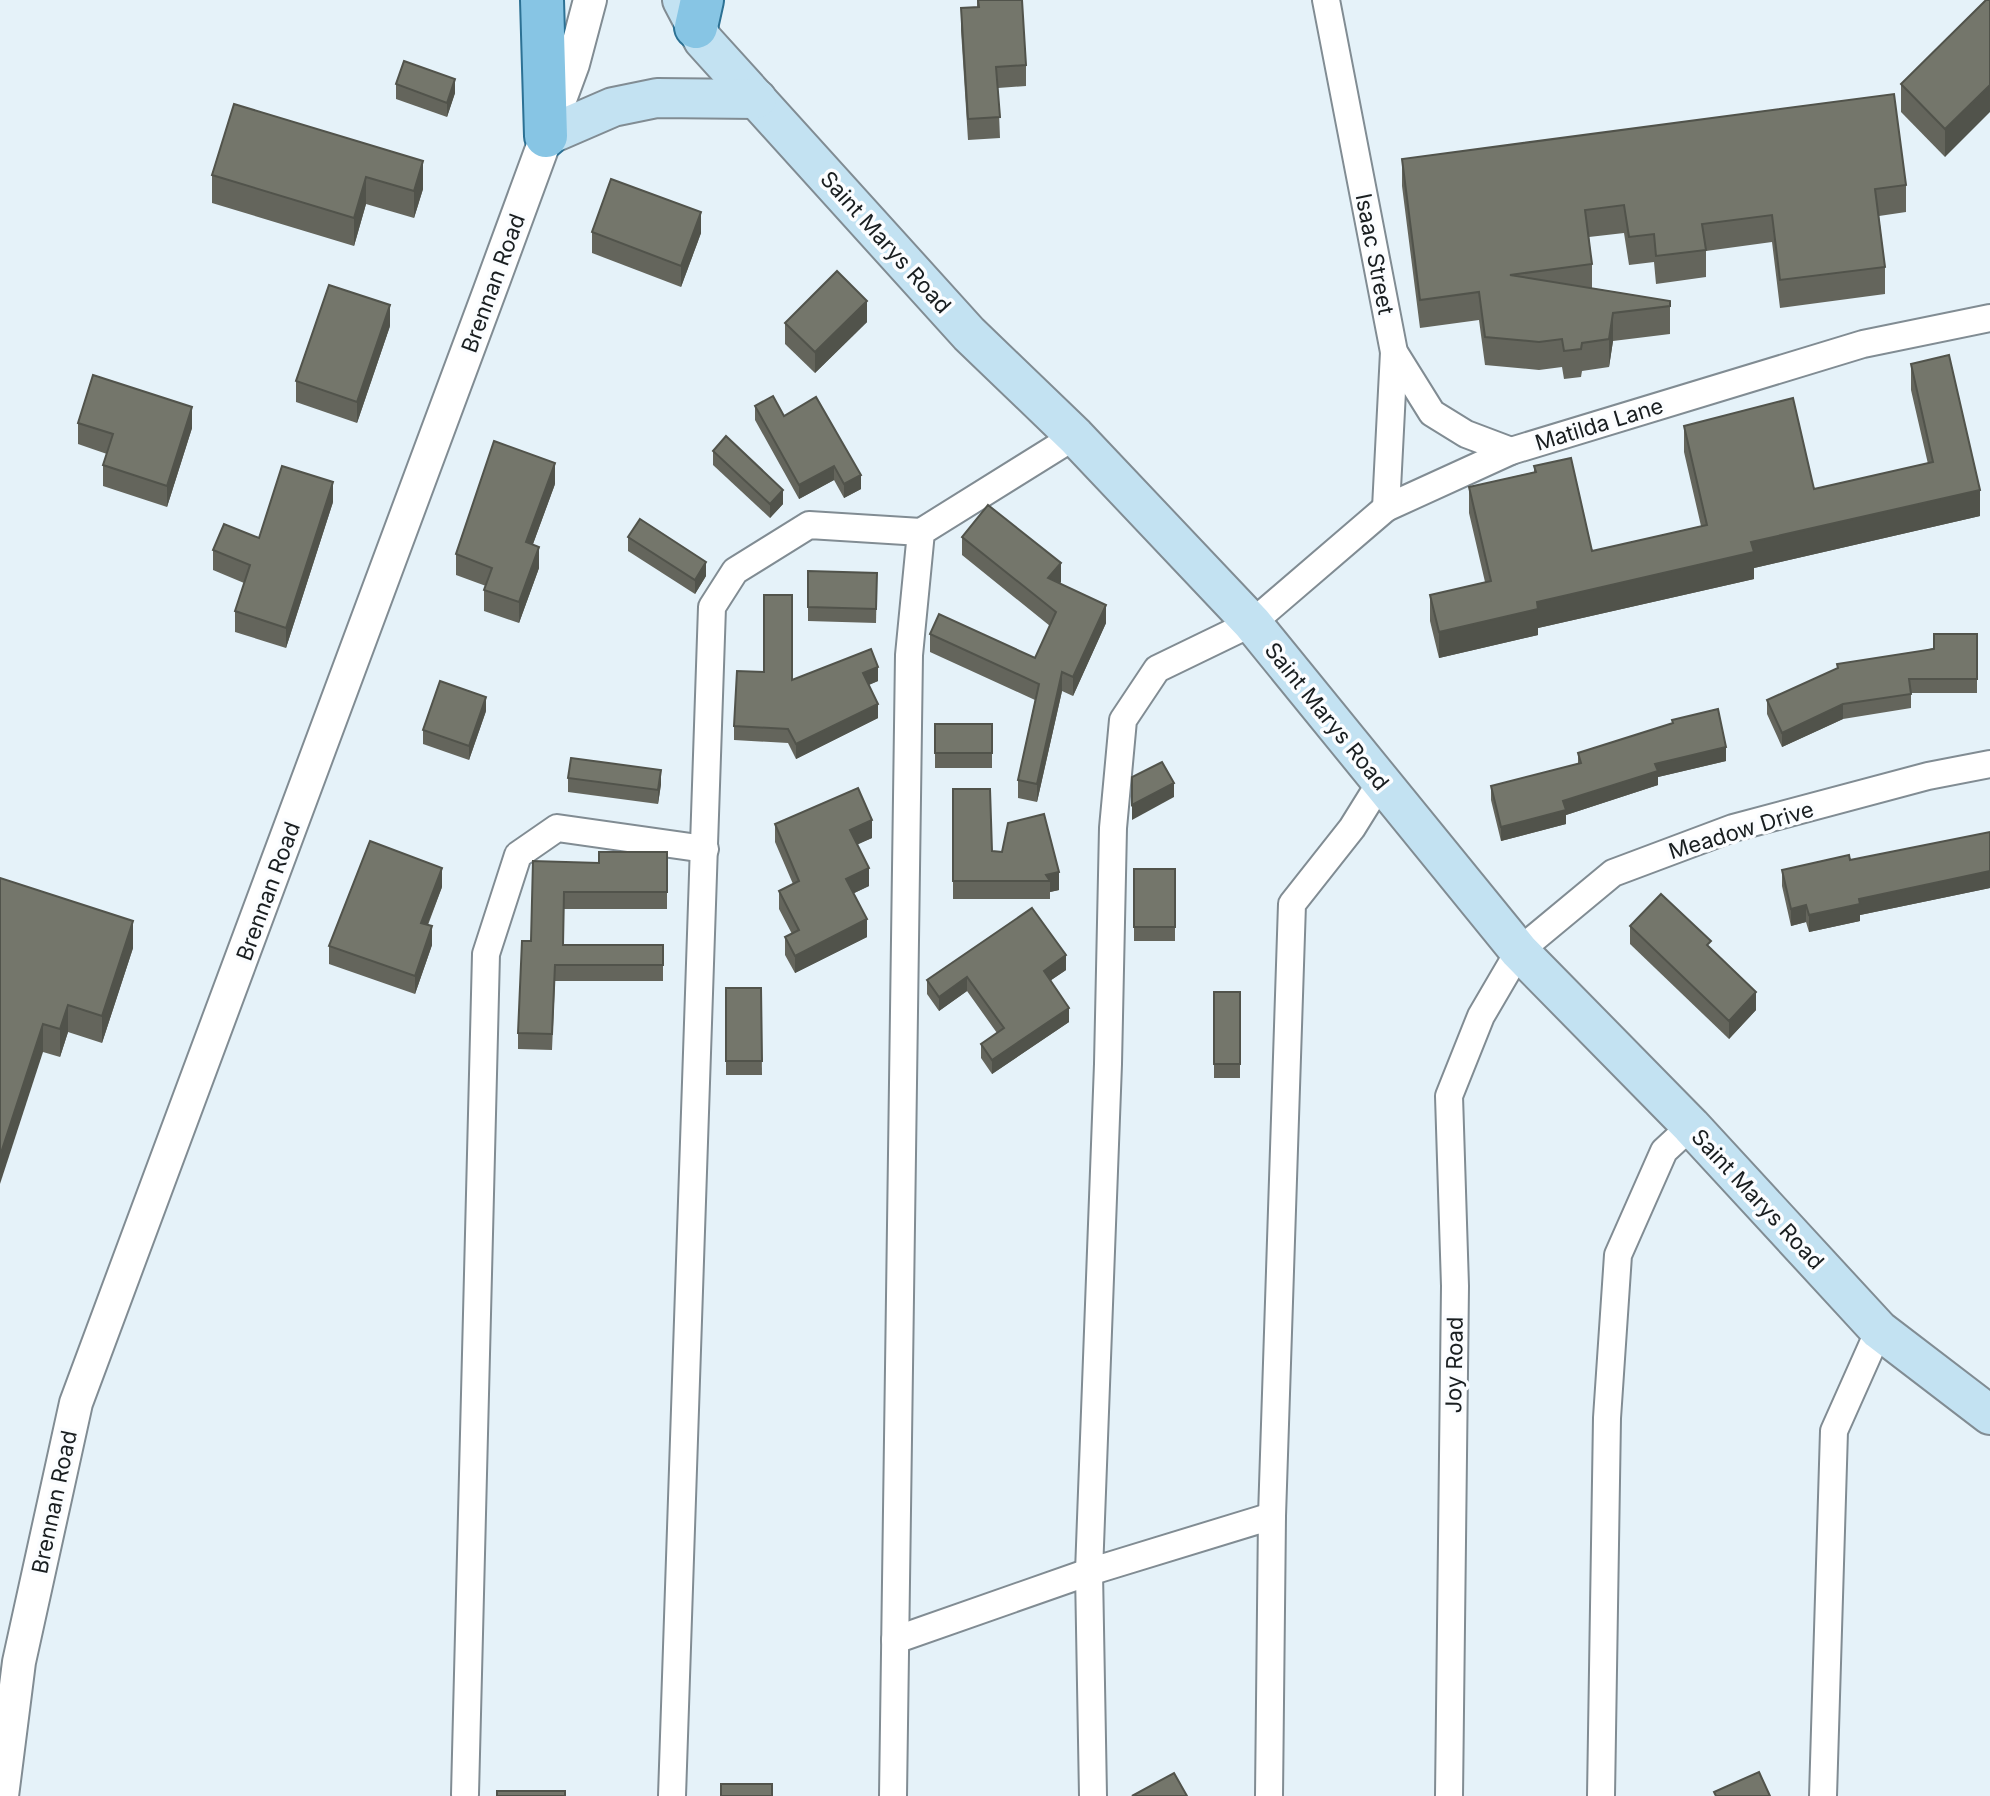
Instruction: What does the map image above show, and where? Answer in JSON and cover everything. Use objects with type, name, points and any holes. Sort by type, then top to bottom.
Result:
[{"type":"main road","points":[[542,0],[546,136],[613,107],[657,98],[757,99]]},
{"type":"main road","name":"Saint Marys Road","points":[[694,9],[703,40],[969,334],[1075,436],[1252,623],[1519,951],[1691,1126],[1879,1330],[1987,1408]]},
{"type":"street","name":"Brennan Road","points":[[2,1796],[19,1662],[76,1403],[573,64],[590,0]]},
{"type":"street","name":"Isaac Street","points":[[1326,0],[1394,352],[1432,413],[1466,434],[1511,451]]},
{"type":"street","name":"Matilda Lane","points":[[1093,1796],[1089,1572],[1108,1064],[1113,828],[1123,720],[1157,669],[1252,623],[1386,508],[1511,451],[1863,344],[1990,318]]},
{"type":"street","points":[[1386,508],[1394,352]]},
{"type":"street","points":[[672,1796],[712,607],[735,571],[809,525],[921,532],[1075,436]]},
{"type":"street","points":[[893,1796],[909,655],[921,532]]},
{"type":"street","name":"Meadow Drive","points":[[1519,951],[1613,873],[1733,828],[1928,776],[1990,764]]},
{"type":"street","points":[[1269,1796],[1272,1516],[1292,904],[1352,828],[1380,783]]},
{"type":"street","points":[[465,1794],[486,954],[518,855],[557,828],[705,849]]},
{"type":"street","name":"Joy Road","points":[[1449,1796],[1455,1286],[1449,1096],[1481,1016],[1519,951]]},
{"type":"street","points":[[1601,1796],[1607,1418],[1618,1255],[1664,1151],[1691,1126]]},
{"type":"street","points":[[1823,1796],[1834,1431],[1879,1330]]},
{"type":"street","points":[[895,1640],[1089,1572],[1272,1516]]},
{"type":"building","points":[[978,0],[1022,0],[1026,65],[996,67],[1000,117],[968,119],[961,8],[979,7]]},
{"type":"building","points":[[1986,0],[1990,0],[1990,85],[1945,129],[1901,84]]},
{"type":"building","points":[[404,61],[455,79],[447,103],[396,84]]},
{"type":"building","points":[[1894,94],[1906,185],[1875,189],[1885,267],[1780,280],[1772,215],[1702,224],[1706,250],[1656,256],[1654,234],[1629,237],[1624,205],[1585,210],[1592,264],[1510,275],[1670,301],[1670,306],[1613,313],[1609,339],[1582,343],[1581,349],[1564,351],[1562,339],[1539,342],[1485,337],[1479,292],[1420,300],[1402,159]]},
{"type":"building","points":[[234,104],[423,161],[414,191],[366,177],[354,218],[212,175]]},
{"type":"building","points":[[611,179],[701,212],[681,266],[592,232]]},
{"type":"building","points":[[837,271],[867,301],[815,352],[785,323]]},
{"type":"building","points":[[329,285],[390,305],[357,402],[296,381]]},
{"type":"building","points":[[1949,355],[1980,490],[1751,542],[1754,552],[1537,602],[1538,609],[1439,632],[1430,595],[1491,581],[1469,487],[1536,472],[1534,466],[1571,458],[1592,551],[1707,525],[1684,426],[1793,398],[1814,489],[1933,462],[1911,364]]},
{"type":"building","points":[[93,375],[192,407],[167,486],[103,465],[113,434],[78,423]]},
{"type":"building","points":[[773,396],[784,416],[816,397],[861,475],[844,484],[834,466],[799,485],[755,406]]},
{"type":"building","points":[[726,436],[783,490],[770,504],[713,451]]},
{"type":"building","points":[[494,441],[555,463],[526,542],[539,547],[519,602],[484,590],[492,568],[456,554]]},
{"type":"building","points":[[282,466],[333,482],[286,628],[235,611],[250,565],[213,550],[224,524],[259,538]]},
{"type":"building","points":[[988,505],[1061,563],[1048,578],[1106,605],[1073,677],[1062,672],[1037,784],[1018,780],[1039,684],[930,634],[939,614],[1035,658],[1056,612],[962,537]]},
{"type":"building","points":[[640,519],[706,562],[695,580],[628,537]]},
{"type":"building","points":[[808,571],[877,573],[876,609],[808,607]]},
{"type":"building","points":[[764,595],[792,595],[792,680],[871,649],[878,667],[863,673],[878,704],[796,744],[788,729],[734,726],[737,671],[764,672]]},
{"type":"building","points":[[1934,634],[1977,634],[1977,679],[1909,679],[1911,694],[1843,704],[1782,733],[1767,700],[1838,668],[1837,664],[1934,649]]},
{"type":"building","points":[[440,681],[486,697],[469,746],[423,730]]},
{"type":"building","points":[[1718,709],[1726,747],[1655,764],[1658,771],[1563,801],[1566,810],[1501,827],[1491,786],[1581,763],[1578,753],[1673,723],[1672,720]]},
{"type":"building","points":[[935,724],[992,724],[992,753],[935,753]]},
{"type":"building","points":[[571,758],[661,770],[658,790],[568,778]]},
{"type":"building","points":[[1162,762],[1174,783],[1132,805],[1132,777]]},
{"type":"building","points":[[858,788],[872,820],[850,830],[869,868],[846,879],[867,919],[795,956],[785,937],[799,930],[779,891],[799,881],[775,824]]},
{"type":"building","points":[[953,789],[990,789],[992,851],[1002,852],[1008,823],[1044,814],[1059,872],[1046,875],[1050,881],[953,881]]},
{"type":"building","points":[[1990,832],[1990,871],[1859,899],[1860,904],[1809,915],[1806,905],[1791,909],[1782,870],[1849,855],[1850,860]]},
{"type":"building","points":[[370,841],[442,868],[421,923],[432,926],[415,976],[329,946]]},
{"type":"building","points":[[599,852],[667,852],[667,892],[564,892],[563,945],[663,945],[663,965],[555,965],[552,1034],[518,1033],[522,941],[531,941],[533,861],[599,863]]},
{"type":"building","points":[[1134,869],[1175,869],[1175,927],[1134,927]]},
{"type":"building","points":[[0,878],[133,921],[102,1016],[68,1005],[60,1029],[43,1024],[0,1156]]},
{"type":"building","points":[[1661,894],[1711,941],[1707,945],[1756,992],[1729,1021],[1630,926]]},
{"type":"building","points":[[1032,908],[1066,955],[1044,971],[1069,1008],[992,1060],[981,1044],[1004,1028],[967,977],[939,997],[927,980]]},
{"type":"building","points":[[726,988],[761,988],[762,1061],[726,1061]]},
{"type":"building","points":[[1214,992],[1240,992],[1240,1064],[1214,1064]]},
{"type":"building","points":[[1759,1772],[1770,1796],[1716,1796],[1714,1792]]},
{"type":"building","points":[[1174,1773],[1187,1796],[1132,1796]]},
{"type":"building","points":[[721,1784],[772,1784],[772,1796],[721,1796]]},
{"type":"building","points":[[497,1791],[565,1791],[565,1796],[497,1796]]}]
